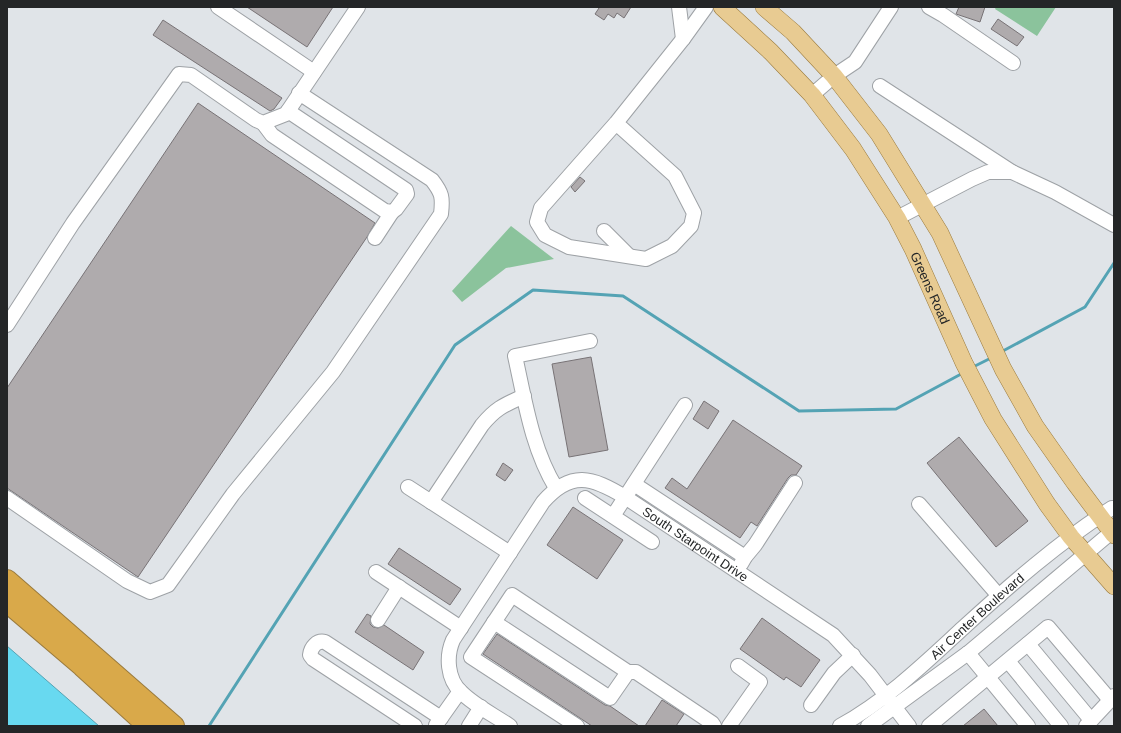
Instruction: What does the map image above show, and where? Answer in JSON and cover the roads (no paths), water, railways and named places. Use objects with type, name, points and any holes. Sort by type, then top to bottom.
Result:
[{"type":"highway","points":[[7,580],[174,726]]},
{"type":"highway","points":[[7,602],[82,666],[148,726]]},
{"type":"main road","name":"Greens Road","points":[[722,7],[771,52],[812,95],[853,149],[897,218],[913,248],[964,363],[993,419],[1047,504],[1071,537],[1114,586]]},
{"type":"main road","points":[[764,7],[793,32],[834,76],[879,134],[940,233],[1003,370],[1035,426],[1099,516],[1113,533]]},
{"type":"street","points":[[218,7],[314,72]]},
{"type":"street","points":[[263,123],[286,114],[358,7]]},
{"type":"street","points":[[678,7],[683,39]]},
{"type":"street","points":[[616,123],[675,176],[694,213],[691,226],[672,246],[646,259],[569,247],[545,236],[537,222],[541,208],[616,123],[683,39],[706,7]]},
{"type":"street","points":[[812,95],[834,76],[855,62],[891,7]]},
{"type":"street","points":[[929,7],[946,11],[1013,63]]},
{"type":"street","points":[[7,325],[73,223],[179,74],[192,76],[256,120],[263,123],[272,135],[385,211],[392,212]]},
{"type":"street","points":[[880,86],[1012,172],[1056,192],[1114,225]]},
{"type":"street","points":[[7,498],[127,581],[150,592],[168,585],[233,494],[333,372],[441,214],[443,201],[440,190],[432,180],[299,93]]},
{"type":"street","points":[[288,110],[406,190],[407,194],[392,212],[375,238]]},
{"type":"street","points":[[897,218],[972,178],[988,172],[1012,172]]},
{"type":"street","points":[[604,231],[629,256]]},
{"type":"street","points":[[556,488],[538,452],[515,356],[590,341]]},
{"type":"street","points":[[431,502],[482,425],[503,405],[524,396]]},
{"type":"street","points":[[612,516],[685,405]]},
{"type":"street","name":"South Starpoint Drive","points":[[460,691],[449,670],[448,658],[451,644],[543,502],[556,488],[567,482],[588,480],[600,483],[625,497],[833,635],[870,674],[894,708],[909,726]]},
{"type":"street","points":[[737,570],[795,483]]},
{"type":"street","points":[[634,484],[745,557]]},
{"type":"street","points":[[408,487],[510,553]]},
{"type":"street","points":[[585,498],[652,542]]},
{"type":"street","points":[[919,504],[999,596]]},
{"type":"street","name":"Air Center Boulevard","points":[[840,726],[886,696],[918,670],[1043,558],[1099,516],[1114,508]]},
{"type":"street","name":"Air Center Boulevard","points":[[868,726],[968,652],[1085,554],[1113,533]]},
{"type":"street","points":[[376,572],[461,628]]},
{"type":"street","points":[[378,620],[399,587]]},
{"type":"street","points":[[577,726],[471,657],[512,595],[628,672],[636,672],[705,723]]},
{"type":"street","points":[[494,622],[610,698],[628,672]]},
{"type":"street","points":[[929,726],[1048,627],[1112,698],[1088,723],[1028,644]]},
{"type":"street","points":[[415,726],[313,659],[310,652],[317,642],[325,642],[438,722],[460,691],[510,726]]},
{"type":"street","points":[[968,652],[1028,726]]},
{"type":"street","points":[[811,705],[834,673],[853,655]]},
{"type":"street","points":[[1008,661],[1061,726]]},
{"type":"street","points":[[729,726],[760,682],[738,666]]},
{"type":"street","points":[[469,726],[481,707]]},
{"type":"water","points":[[7,646],[99,726],[7,726]]},
{"type":"waterway","points":[[1001,352],[1085,307],[1114,263]]},
{"type":"waterway","points":[[209,726],[455,345],[533,290],[623,296],[799,411],[896,409],[963,373]]},
{"type":"waterway","points":[[973,367],[991,358]]}]
